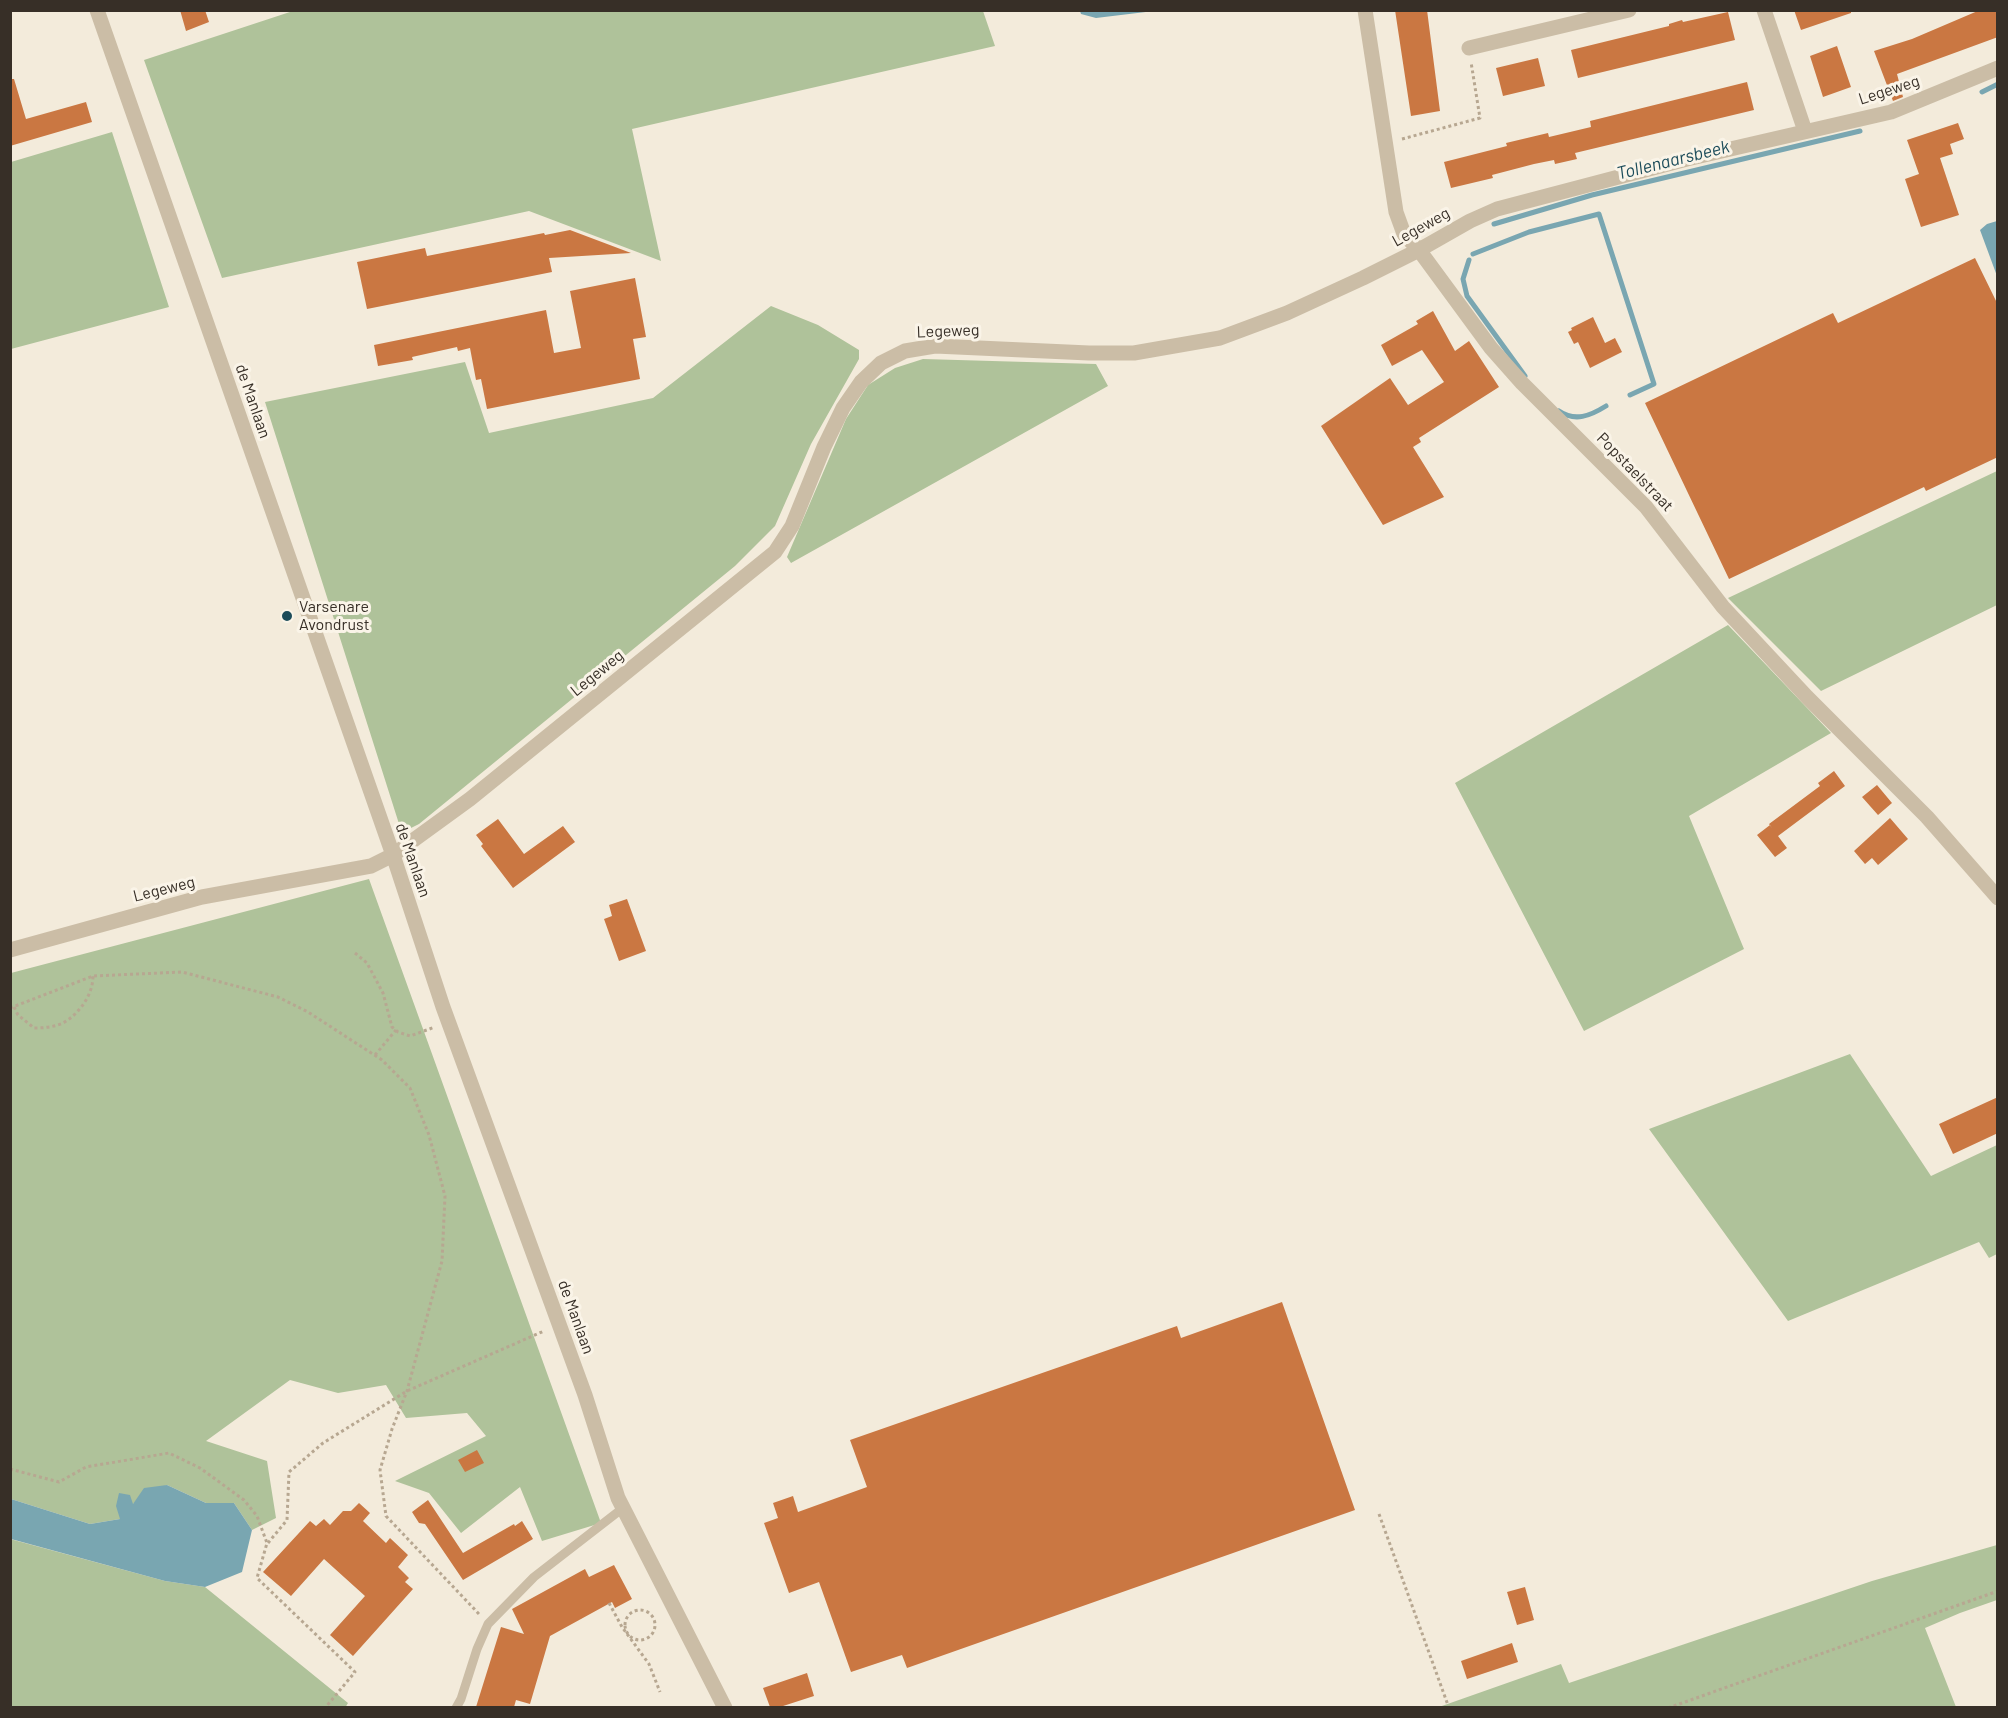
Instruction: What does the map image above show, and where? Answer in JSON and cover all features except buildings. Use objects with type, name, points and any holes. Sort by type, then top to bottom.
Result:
[{"type":"street","name":"de Manlaan","points":[[97,10],[393,855],[448,1022],[559,1324],[623,1508],[725,1707]]},
{"type":"street","name":"Popstaelstraat","points":[[1365,10],[1395,212],[1404,234],[1419,250],[1491,348],[1521,383],[1646,507],[1723,607],[1807,697],[1927,817],[1998,898]]},
{"type":"street","points":[[1469,48],[1565,18],[1629,10]]},
{"type":"street","points":[[1764,10],[1805,131]]},
{"type":"street","name":"Legeweg","points":[[10,950],[202,897],[371,866],[393,855],[470,799],[775,552],[792,526],[824,447],[843,408],[861,382],[881,363],[905,351],[935,346],[1134,353],[1221,338],[1287,313],[1419,250],[1470,221],[1497,209],[1530,198],[1890,112],[1998,68]]},
{"type":"lane","points":[[456,1707],[461,1700],[477,1649],[488,1624],[534,1577],[623,1508]]},
{"type":"path","points":[[1385,143],[1480,118],[1469,48]]},
{"type":"path","points":[[355,953],[367,963],[383,993],[392,1027],[396,1030],[410,1035],[448,1022]]},
{"type":"path","points":[[93,976],[93,987],[84,1003],[63,1022],[48,1027],[34,1028],[12,1007],[93,976],[182,972],[278,997],[308,1012],[375,1055],[410,1088],[429,1135],[445,1196],[442,1261],[407,1390],[380,1470],[386,1516],[488,1624]]},
{"type":"path","points":[[375,1055],[396,1030]]},
{"type":"path","points":[[325,1707],[355,1671],[257,1578],[267,1543],[287,1520],[289,1472],[323,1443],[407,1390],[559,1324]]},
{"type":"path","points":[[10,1469],[59,1482],[86,1467],[169,1454],[200,1468],[244,1500],[256,1516],[267,1543]]},
{"type":"path","points":[[1379,1514],[1449,1707]]},
{"type":"path","points":[[1668,1707],[1998,1591]]},
{"type":"path","points":[[609,1603],[649,1664],[660,1692]]},
{"type":"path","points":[[632,1612],[647,1612],[654,1619],[655,1628],[646,1639],[636,1640],[628,1634],[626,1620],[632,1612]]},
{"type":"green space","points":[[296,10],[983,11],[995,46],[632,129],[661,261],[529,211],[222,278],[144,60]]},
{"type":"green space","points":[[112,132],[169,307],[11,349],[11,162]]},
{"type":"green space","points":[[771,306],[818,325],[859,350],[859,359],[811,444],[775,526],[735,566],[419,824],[407,830],[400,827],[265,402],[465,362],[489,433],[653,398]]},
{"type":"green space","points":[[923,359],[1096,364],[1108,386],[791,563],[787,557],[846,419],[868,385],[895,368]]},
{"type":"green space","points":[[1997,471],[1997,605],[1821,691],[1728,598]]},
{"type":"green space","points":[[1728,625],[1831,733],[1689,816],[1744,949],[1584,1031],[1455,783]]},
{"type":"green space","points":[[369,879],[601,1523],[542,1541],[520,1487],[461,1533],[429,1493],[395,1481],[486,1436],[467,1413],[406,1418],[386,1385],[338,1393],[290,1380],[206,1441],[267,1461],[276,1518],[252,1530],[234,1503],[206,1503],[167,1485],[133,1504],[120,1519],[90,1524],[11,1499],[11,973]]},
{"type":"green space","points":[[1850,1054],[1931,1176],[1997,1145],[1997,1254],[1989,1258],[1979,1242],[1788,1321],[1649,1129]]},
{"type":"green space","points":[[10,1539],[165,1581],[205,1587],[348,1703],[345,1708],[11,1707]]},
{"type":"green space","points":[[1997,1545],[1997,1600],[1925,1628],[1956,1707],[1439,1707],[1561,1664],[1569,1683],[1872,1581]]},
{"type":"water","points":[[1080,10],[1154,11],[1096,18],[1081,14]]},
{"type":"water","points":[[1998,221],[1997,276],[1980,230],[1987,224]]},
{"type":"water","points":[[167,1485],[206,1503],[234,1503],[252,1530],[242,1572],[205,1587],[165,1581],[11,1539],[11,1499],[90,1524],[120,1519],[116,1506],[119,1493],[130,1495],[133,1504],[144,1488]]},
{"type":"waterway","name":"Tollenaarsbeek","points":[[1982,92],[1998,84]]},
{"type":"waterway","name":"Tollenaarsbeek","points":[[1494,224],[1592,195],[1860,131]]},
{"type":"waterway","name":"Tollenaarsbeek","points":[[1473,254],[1529,232],[1599,214],[1654,384],[1630,395]]},
{"type":"waterway","name":"Tollenaarsbeek","points":[[1469,260],[1463,279],[1467,296],[1525,376]]},
{"type":"waterway","name":"Tollenaarsbeek","points":[[1559,411],[1577,417],[1594,413],[1606,406]]},
{"type":"place","name":"Varsenare Avondrust","points":[[287,616]]}]
